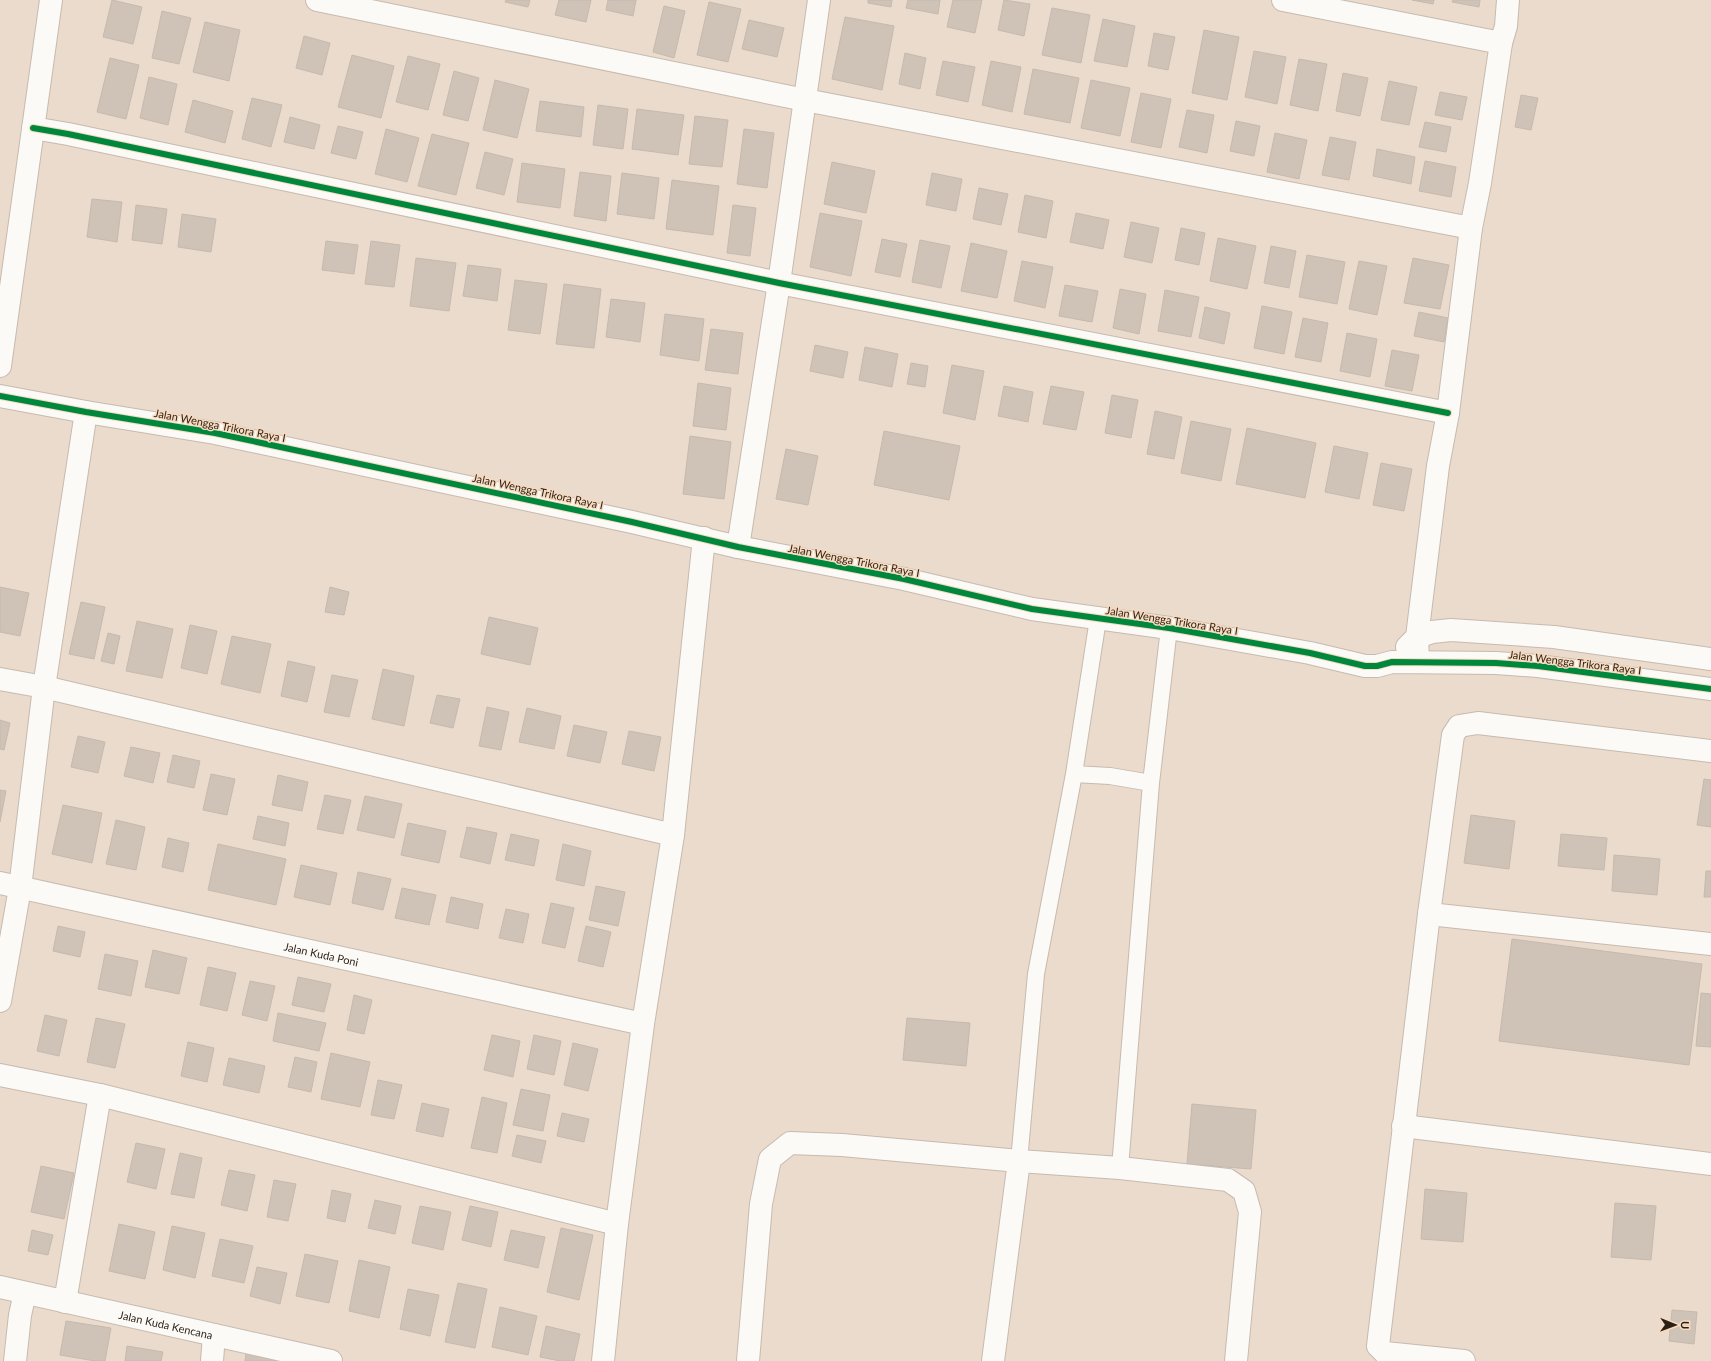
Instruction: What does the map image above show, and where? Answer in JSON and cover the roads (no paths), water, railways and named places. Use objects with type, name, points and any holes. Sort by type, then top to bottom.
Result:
[{"type":"street","points":[[0,366],[51,0]]},
{"type":"street","points":[[317,0],[805,100],[1471,228]]},
{"type":"street","points":[[738,547],[779,283],[819,0]]},
{"type":"street","points":[[1283,0],[1501,43]]},
{"type":"street","points":[[1418,662],[1417,637],[1438,466],[1448,413],[1471,228],[1480,183],[1501,43],[1506,26],[1508,0]]},
{"type":"street","points":[[33,128],[68,134],[779,283],[1448,413]]},
{"type":"street","name":"Jalan Wengga Trikora Raya I","points":[[0,396],[215,433],[704,538],[738,547],[904,579],[1032,609],[1169,628],[1310,652],[1365,666],[1377,666],[1392,662],[1496,663],[1538,666],[1711,689]]},
{"type":"street","points":[[0,1001],[10,885],[44,687],[86,412]]},
{"type":"street","points":[[603,1361],[617,1224],[643,1024],[673,835],[704,538]]},
{"type":"street","name":"Jalan Wengga Trikora Raya I","points":[[1392,662],[1417,637],[1432,632],[1451,630],[1554,637],[1711,659]]},
{"type":"street","points":[[0,678],[44,687],[673,835]]},
{"type":"street","points":[[1464,1361],[1385,1353],[1378,1346],[1429,914],[1453,735],[1459,726],[1478,723],[1711,751]]},
{"type":"street","name":"Jalan Kuda Poni","points":[[10,885],[643,1024]]},
{"type":"street","points":[[1429,914],[1711,944]]},
{"type":"street","points":[[0,1075],[100,1095],[617,1224]]},
{"type":"street","points":[[66,1302],[100,1095]]},
{"type":"street","points":[[1403,1126],[1711,1164]]},
{"type":"street","points":[[748,1361],[762,1197],[770,1159],[790,1143],[842,1145],[1019,1161],[1120,1168],[1228,1180],[1244,1191],[1250,1212],[1236,1361]]},
{"type":"street","points":[[993,1361],[1019,1161]]},
{"type":"street","name":"Jalan Kuda Kencana","points":[[0,1287],[331,1361]]},
{"type":"street","points":[[15,1361],[20,1315],[25,1293]]},
{"type":"street","points":[[212,1361],[214,1335]]},
{"type":"lane","points":[[1019,1161],[1036,974],[1074,774],[1098,619]]},
{"type":"lane","points":[[1120,1168],[1151,783],[1169,628]]},
{"type":"lane","points":[[1074,774],[1110,776],[1151,783]]}]
